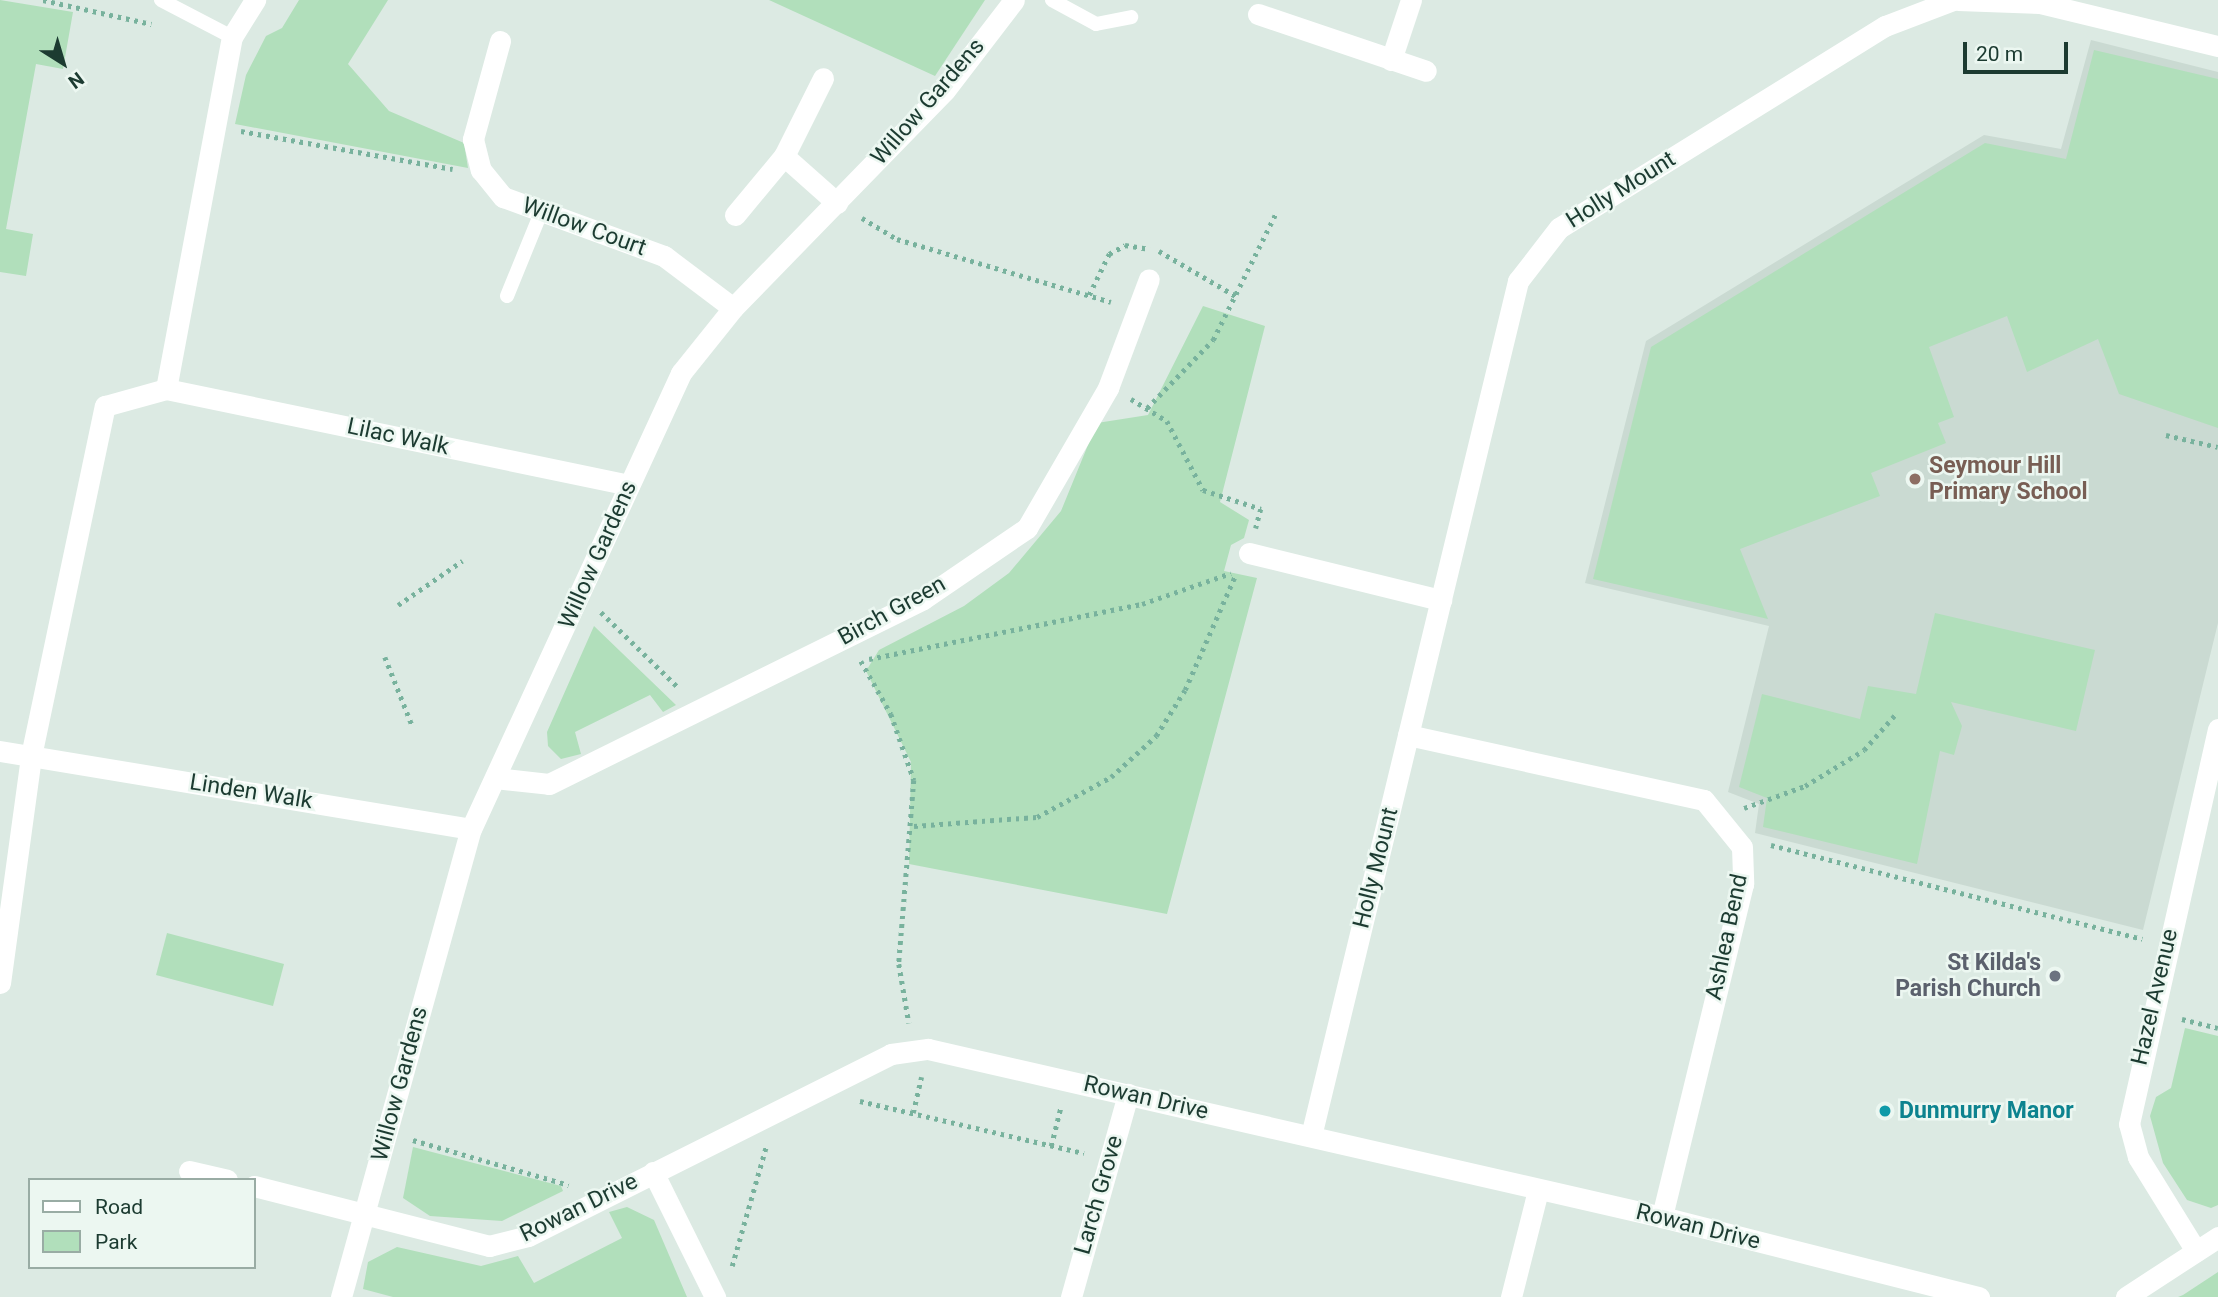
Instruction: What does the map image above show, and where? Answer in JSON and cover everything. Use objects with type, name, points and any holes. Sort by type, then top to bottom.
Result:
[{"type":"street","points":[[166,389],[213,125],[232,37],[255,0]]},
{"type":"street","name":"Willow Gardens","points":[[341,1297],[471,829],[681,373],[733,308],[945,90],[1014,0]]},
{"type":"street","points":[[1391,60],[1411,0]]},
{"type":"street","name":"Holly Mount","points":[[1311,1136],[1518,281],[1559,228],[1885,26],[1956,0],[2040,3],[2218,46]]},
{"type":"street","points":[[1258,14],[1426,71]]},
{"type":"street","name":"Willow Court","points":[[499,41],[473,139],[481,170],[503,197],[540,215],[664,256],[733,308]]},
{"type":"street","points":[[735,215],[784,156],[823,78]]},
{"type":"street","points":[[784,156],[837,203]]},
{"type":"street","name":"Birch Green","points":[[495,778],[549,784],[923,599],[1027,528],[1108,388],[1134,309],[1149,279]]},
{"type":"street","name":"Lilac Walk","points":[[31,756],[105,406],[166,389],[629,485]]},
{"type":"street","points":[[1249,553],[1441,600]]},
{"type":"street","name":"Hazel Avenue","points":[[2196,1251],[2129,1135],[2167,945],[2218,729]]},
{"type":"street","name":"Ashlea Bend","points":[[1408,735],[1704,800],[1742,847],[1743,884],[1662,1217]]},
{"type":"street","name":"Linden Walk","points":[[0,751],[471,829]]},
{"type":"street","points":[[0,983],[31,756]]},
{"type":"street","name":"Rowan Drive","points":[[365,1213],[489,1246],[528,1236],[775,1109],[913,1048],[1067,1080],[1662,1217],[1966,1296]]},
{"type":"street","name":"Larch Grove","points":[[1071,1297],[1128,1094]]},
{"type":"street","points":[[189,1171],[219,1178]]},
{"type":"street","points":[[653,1172],[715,1295]]},
{"type":"street","points":[[256,1186],[365,1213]]},
{"type":"street","points":[[1511,1297],[1538,1190]]},
{"type":"street","points":[[2126,1297],[2218,1237]]},
{"type":"lane","points":[[161,0],[232,37]]},
{"type":"lane","points":[[1052,0],[1096,24],[1131,17]]},
{"type":"lane","points":[[507,296],[540,215]]},
{"type":"path","points":[[43,0],[74,3],[156,25],[193,19]]},
{"type":"path","points":[[213,125],[481,170]]},
{"type":"path","points":[[837,203],[897,239],[1134,309]]},
{"type":"path","points":[[1240,502],[1203,490],[1167,421],[1147,408],[1213,340],[1275,215]]},
{"type":"path","points":[[2166,435],[2218,447]]},
{"type":"path","points":[[398,605],[462,561]]},
{"type":"path","points":[[913,1048],[899,964],[914,826],[911,762],[862,661],[1142,604],[1237,571],[1185,690],[1156,736],[1111,777],[1037,817],[914,826]]},
{"type":"path","points":[[581,593],[700,710]]},
{"type":"path","points":[[386,657],[412,725]]},
{"type":"path","points":[[1717,816],[1805,786],[1864,750],[1895,715]]},
{"type":"path","points":[[1742,847],[1754,841],[2167,945]]},
{"type":"path","points":[[1051,1146],[1067,1080]]},
{"type":"path","points":[[815,1090],[1110,1159]]},
{"type":"path","points":[[715,1295],[741,1252],[775,1109]]},
{"type":"path","points":[[387,1133],[607,1195]]},
{"type":"shaded area","name":"Seymour Hill Primary School","points":[[2091,40],[2218,72],[2218,623],[2143,930],[1755,833],[1759,804],[1728,792],[1769,626],[1585,583],[1646,341],[1984,135],[2061,149]]},
{"type":"green space","points":[[0,0],[73,12],[63,69],[36,64],[6,229],[33,234],[26,276],[0,272]]},
{"type":"green space","points":[[299,0],[388,0],[348,64],[389,111],[464,143],[468,168],[235,124],[246,75],[266,36],[282,28]]},
{"type":"green space","points":[[769,0],[985,0],[935,76]]},
{"type":"green space","points":[[2094,50],[2218,79],[2218,428],[2119,394],[2098,339],[2027,372],[2007,316],[1929,347],[1954,417],[1938,423],[1946,443],[1871,473],[1880,496],[1740,549],[1768,619],[1593,579],[1651,347],[1985,143],[2066,159]]},
{"type":"green space","points":[[1203,306],[1265,326],[1220,502],[1249,520],[1244,538],[1231,545],[1224,571],[1257,578],[1167,914],[909,864],[911,762],[866,671],[879,650],[964,606],[1009,573],[1061,511],[1097,423],[1148,415]]},
{"type":"green space","points":[[1935,613],[2095,650],[2076,731],[1951,702],[1962,726],[1954,755],[1940,751],[1917,864],[1763,827],[1767,798],[1739,787],[1762,694],[1860,719],[1868,686],[1916,694]]},
{"type":"green space","points":[[594,626],[676,705],[663,712],[650,695],[575,732],[581,754],[561,759],[548,746],[547,732]]},
{"type":"green space","points":[[167,933],[284,964],[273,1006],[156,975]]},
{"type":"green space","points":[[2185,1028],[2218,1036],[2218,1205],[2211,1208],[2187,1200],[2163,1163],[2150,1116],[2156,1097],[2171,1088]]},
{"type":"green space","points":[[413,1147],[561,1186],[563,1191],[502,1221],[430,1216],[403,1198]]},
{"type":"green space","points":[[627,1207],[654,1220],[687,1297],[393,1297],[363,1289],[368,1262],[397,1247],[481,1266],[518,1256],[534,1283],[622,1238],[609,1212]]},
{"type":"green space","points":[[2218,1272],[2218,1297],[2178,1297],[2183,1295]]},
{"type":"place","name":"Seymour Hill Primary School","points":[[1915,479]]},
{"type":"place","name":"St Kilda's Parish Church","points":[[2055,976]]},
{"type":"place","name":"Dunmurry Manor","points":[[1885,1111]]}]
